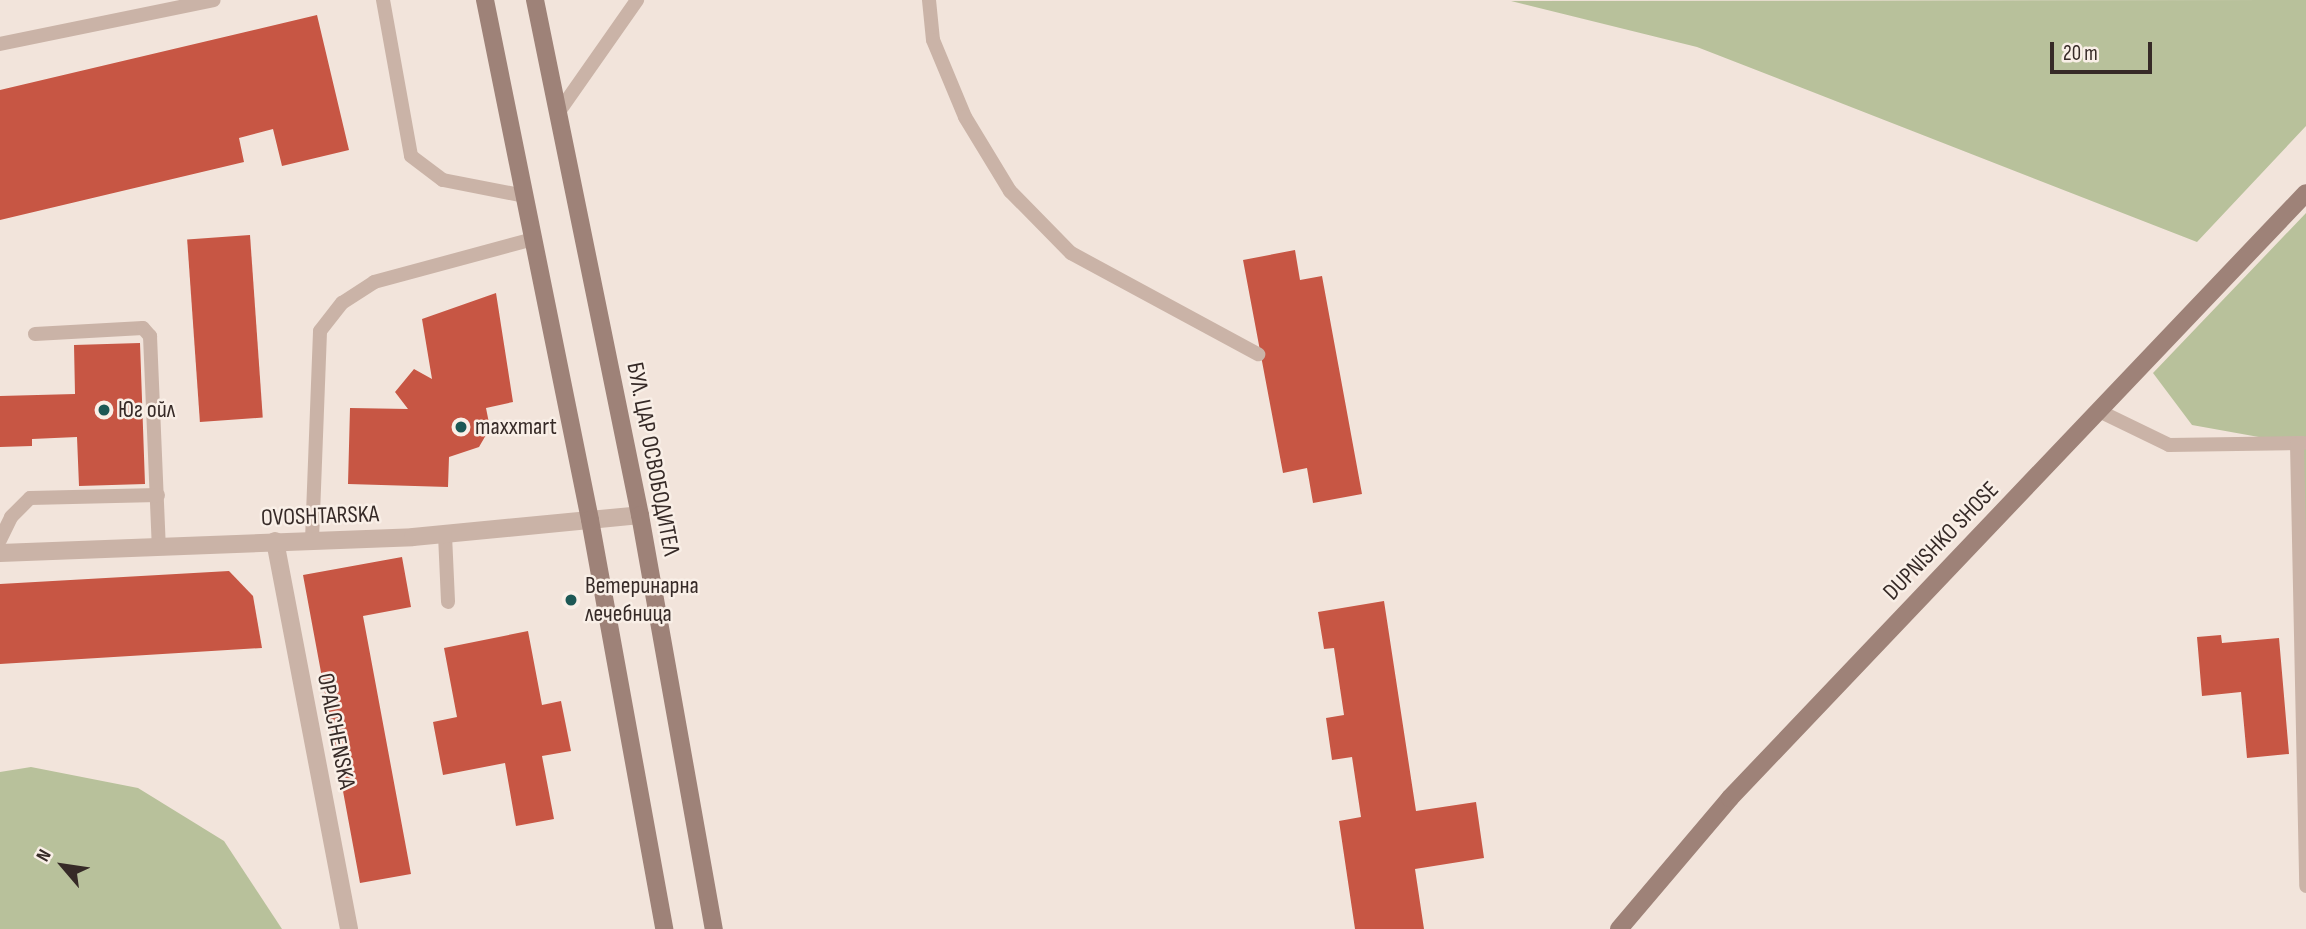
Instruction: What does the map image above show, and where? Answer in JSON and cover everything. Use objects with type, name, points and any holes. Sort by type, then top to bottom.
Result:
[{"type":"main road","points":[[485,0],[590,520],[664,929]]},
{"type":"main road","name":"БУЛ. ЦАР ОСВОБОДИТЕЛ","points":[[535,0],[640,515],[713,929]]},
{"type":"main road","name":"DUPNISHKO SHOSE","points":[[1619,929],[1730,798],[2306,193]]},
{"type":"street","name":"OVOSHTARSKA","points":[[0,554],[446,535],[640,515]]},
{"type":"street","name":"OPALCHENSKA","points":[[275,541],[349,929]]},
{"type":"lane","points":[[0,44],[214,0]]},
{"type":"lane","points":[[383,0],[411,156],[443,180],[524,196]]},
{"type":"lane","points":[[558,113],[637,0]]},
{"type":"lane","points":[[929,0],[933,40],[965,117],[1010,191],[1071,253],[1258,354]]},
{"type":"lane","points":[[312,540],[320,331],[342,303],[374,282],[533,239]]},
{"type":"lane","points":[[35,334],[144,328],[150,335],[159,547]]},
{"type":"lane","points":[[2099,411],[2169,445],[2301,443],[2306,886]]},
{"type":"lane","points":[[0,540],[11,517],[30,498],[158,495]]},
{"type":"lane","points":[[446,535],[449,602]]},
{"type":"green space","points":[[2306,0],[2306,126],[2197,242],[1697,47],[1511,1]]},
{"type":"green space","points":[[2306,213],[2306,886],[2297,444],[2192,425],[2153,373]]},
{"type":"green space","points":[[31,767],[138,788],[224,841],[282,929],[0,929],[0,772]]},
{"type":"building","points":[[317,15],[349,150],[282,166],[273,129],[239,138],[244,162],[0,220],[0,90]]},
{"type":"building","points":[[250,235],[263,418],[200,422],[187,239]]},
{"type":"building","points":[[1295,250],[1300,280],[1322,276],[1362,494],[1313,503],[1307,468],[1283,473],[1243,260]]},
{"type":"building","points":[[496,293],[513,402],[486,408],[490,428],[479,447],[449,457],[448,487],[348,484],[350,408],[408,409],[395,392],[414,369],[432,379],[422,319]]},
{"type":"building","points":[[140,343],[145,484],[79,486],[77,437],[32,439],[32,446],[0,447],[0,396],[75,394],[74,345]]},
{"type":"building","points":[[402,557],[411,607],[363,616],[411,874],[360,883],[303,575]]},
{"type":"building","points":[[229,571],[253,596],[262,648],[0,664],[0,584]]},
{"type":"building","points":[[1384,601],[1416,811],[1476,802],[1484,858],[1415,869],[1424,929],[1355,929],[1339,821],[1361,817],[1352,757],[1332,760],[1326,718],[1344,715],[1334,648],[1324,649],[1318,612]]},
{"type":"building","points":[[528,631],[542,705],[561,701],[571,751],[542,756],[554,819],[516,826],[505,763],[443,775],[433,722],[457,717],[444,648]]},
{"type":"building","points":[[2221,635],[2222,643],[2279,638],[2289,754],[2247,758],[2241,692],[2202,696],[2197,637]]},
{"type":"place","name":"Юг ойл","points":[[104,410]]},
{"type":"place","name":"maxxmart","points":[[461,427]]},
{"type":"place","name":"Ветеринарна лечебница","points":[[571,600]]}]
